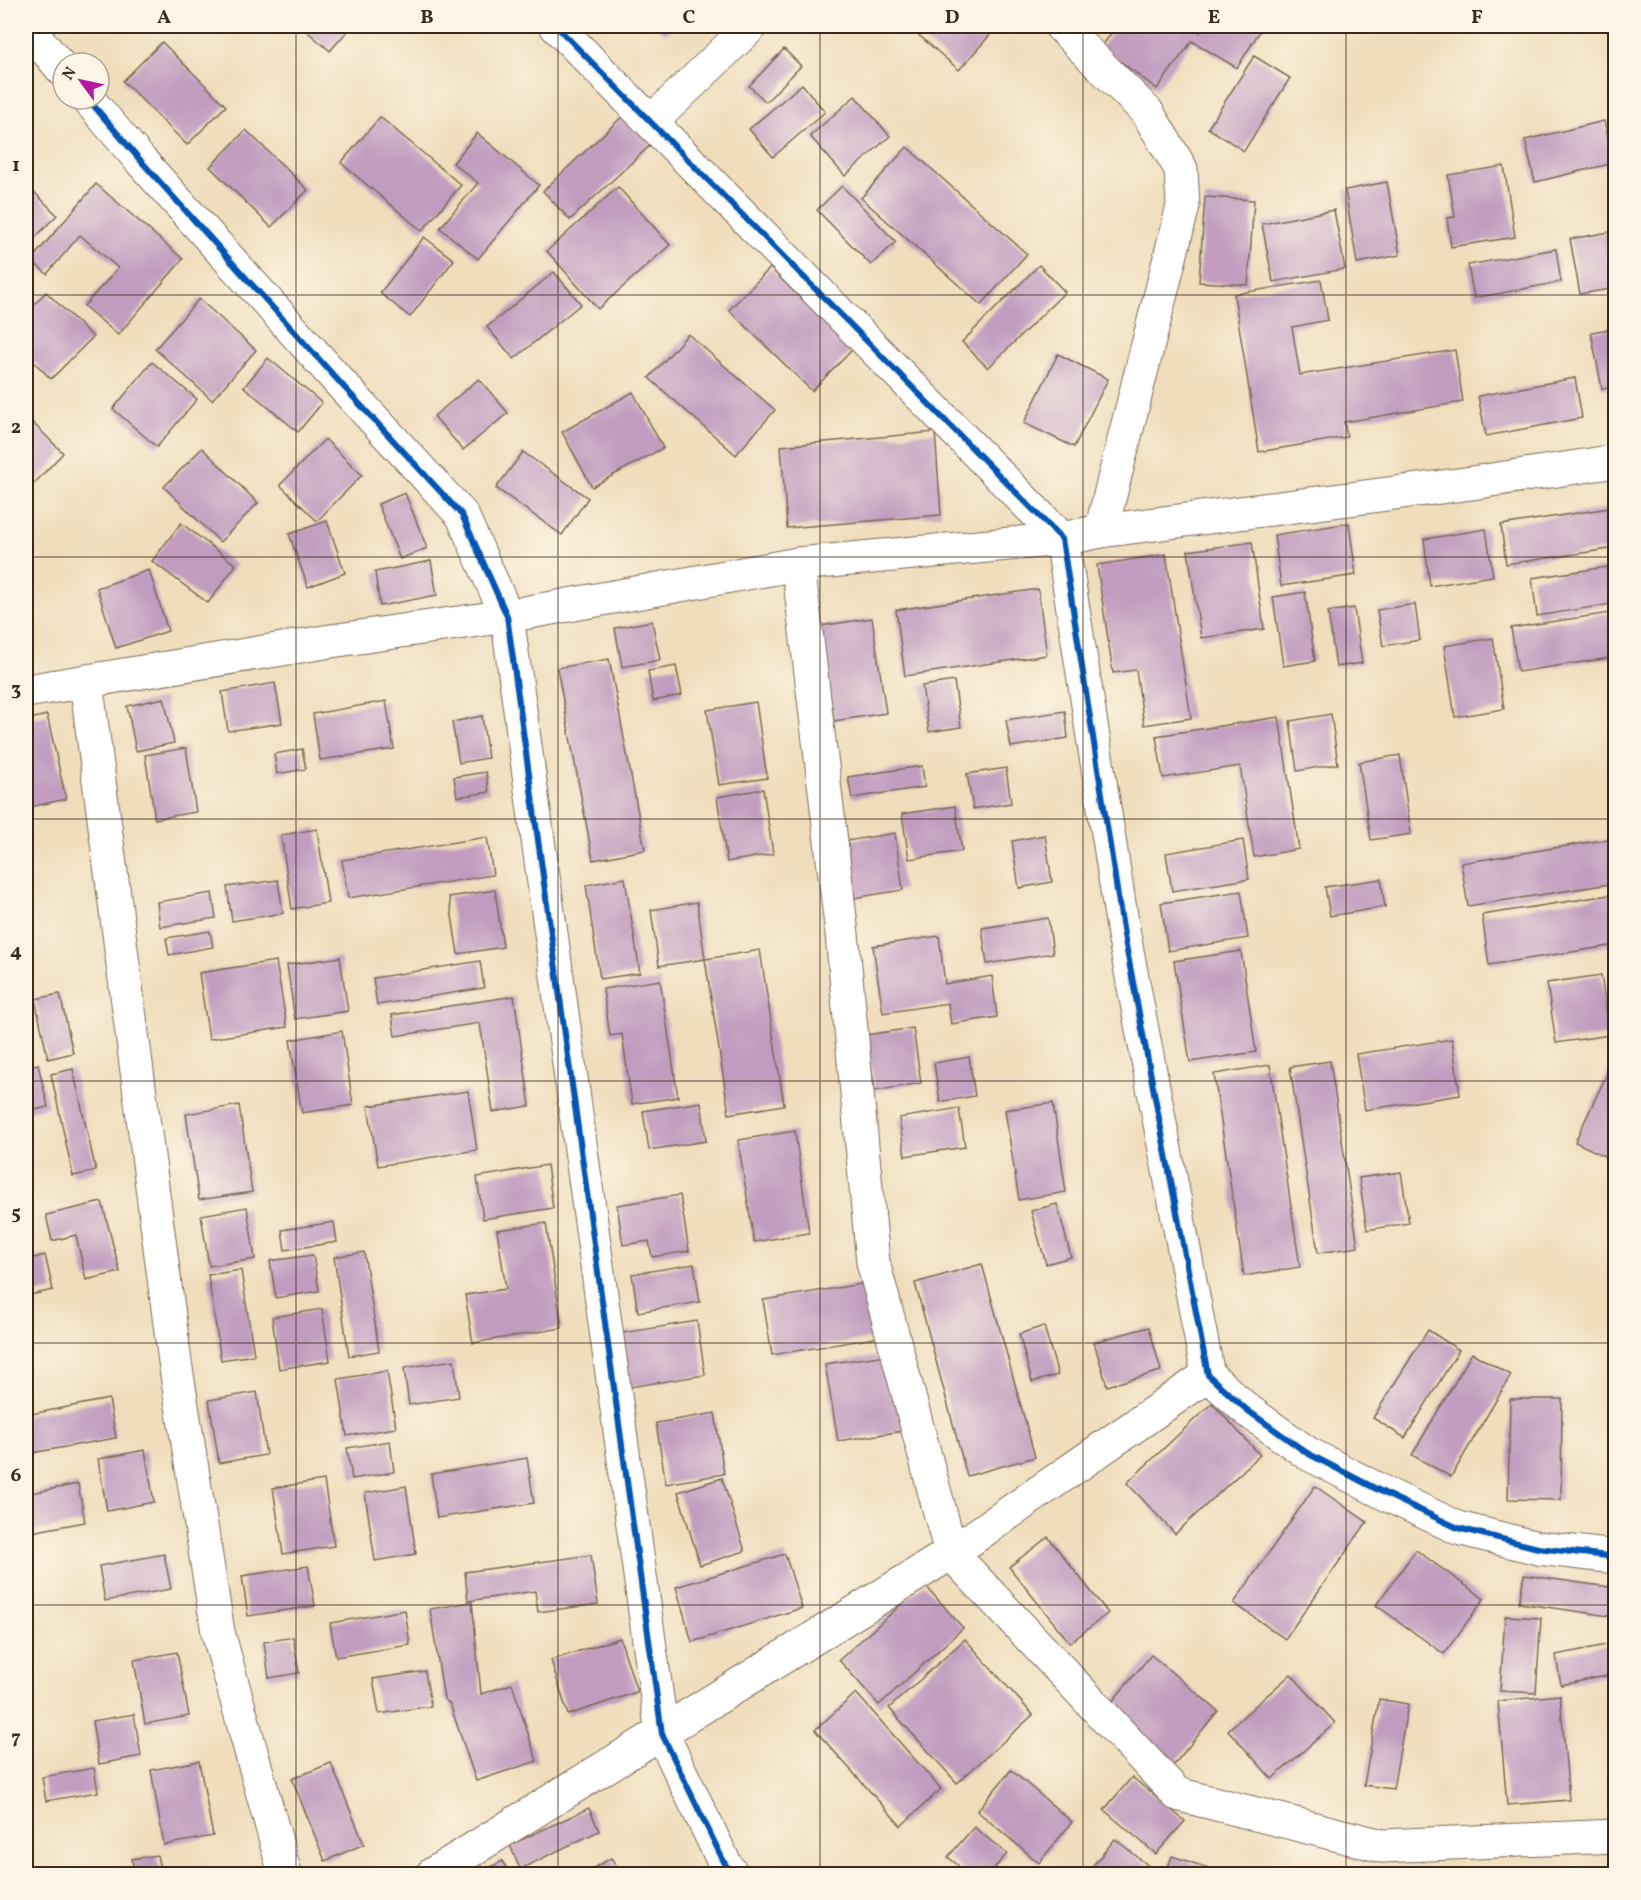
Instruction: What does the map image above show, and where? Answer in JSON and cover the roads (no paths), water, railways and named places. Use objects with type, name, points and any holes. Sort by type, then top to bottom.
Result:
[{"type":"street","points":[[26,26],[51,56]]},
{"type":"street","points":[[556,26],[1062,539],[1124,935],[1208,1375],[1247,1410],[1307,1453],[1458,1528],[1538,1548],[1616,1557]]},
{"type":"street","points":[[651,122],[751,26]]},
{"type":"street","points":[[1061,26],[1147,112],[1181,168],[1183,206],[1101,531]]},
{"type":"street","points":[[98,111],[156,179],[462,515],[507,616],[662,1734],[732,1875]]},
{"type":"street","points":[[26,691],[331,641],[507,616],[798,564],[1062,539],[1101,531],[1472,483],[1616,461]]},
{"type":"street","points":[[798,564],[842,934],[873,1262],[951,1553],[1177,1794],[1382,1846],[1616,1836]]},
{"type":"street","points":[[86,681],[175,1362],[218,1632],[285,1875]]},
{"type":"street","points":[[433,1875],[951,1553],[1208,1375]]}]
